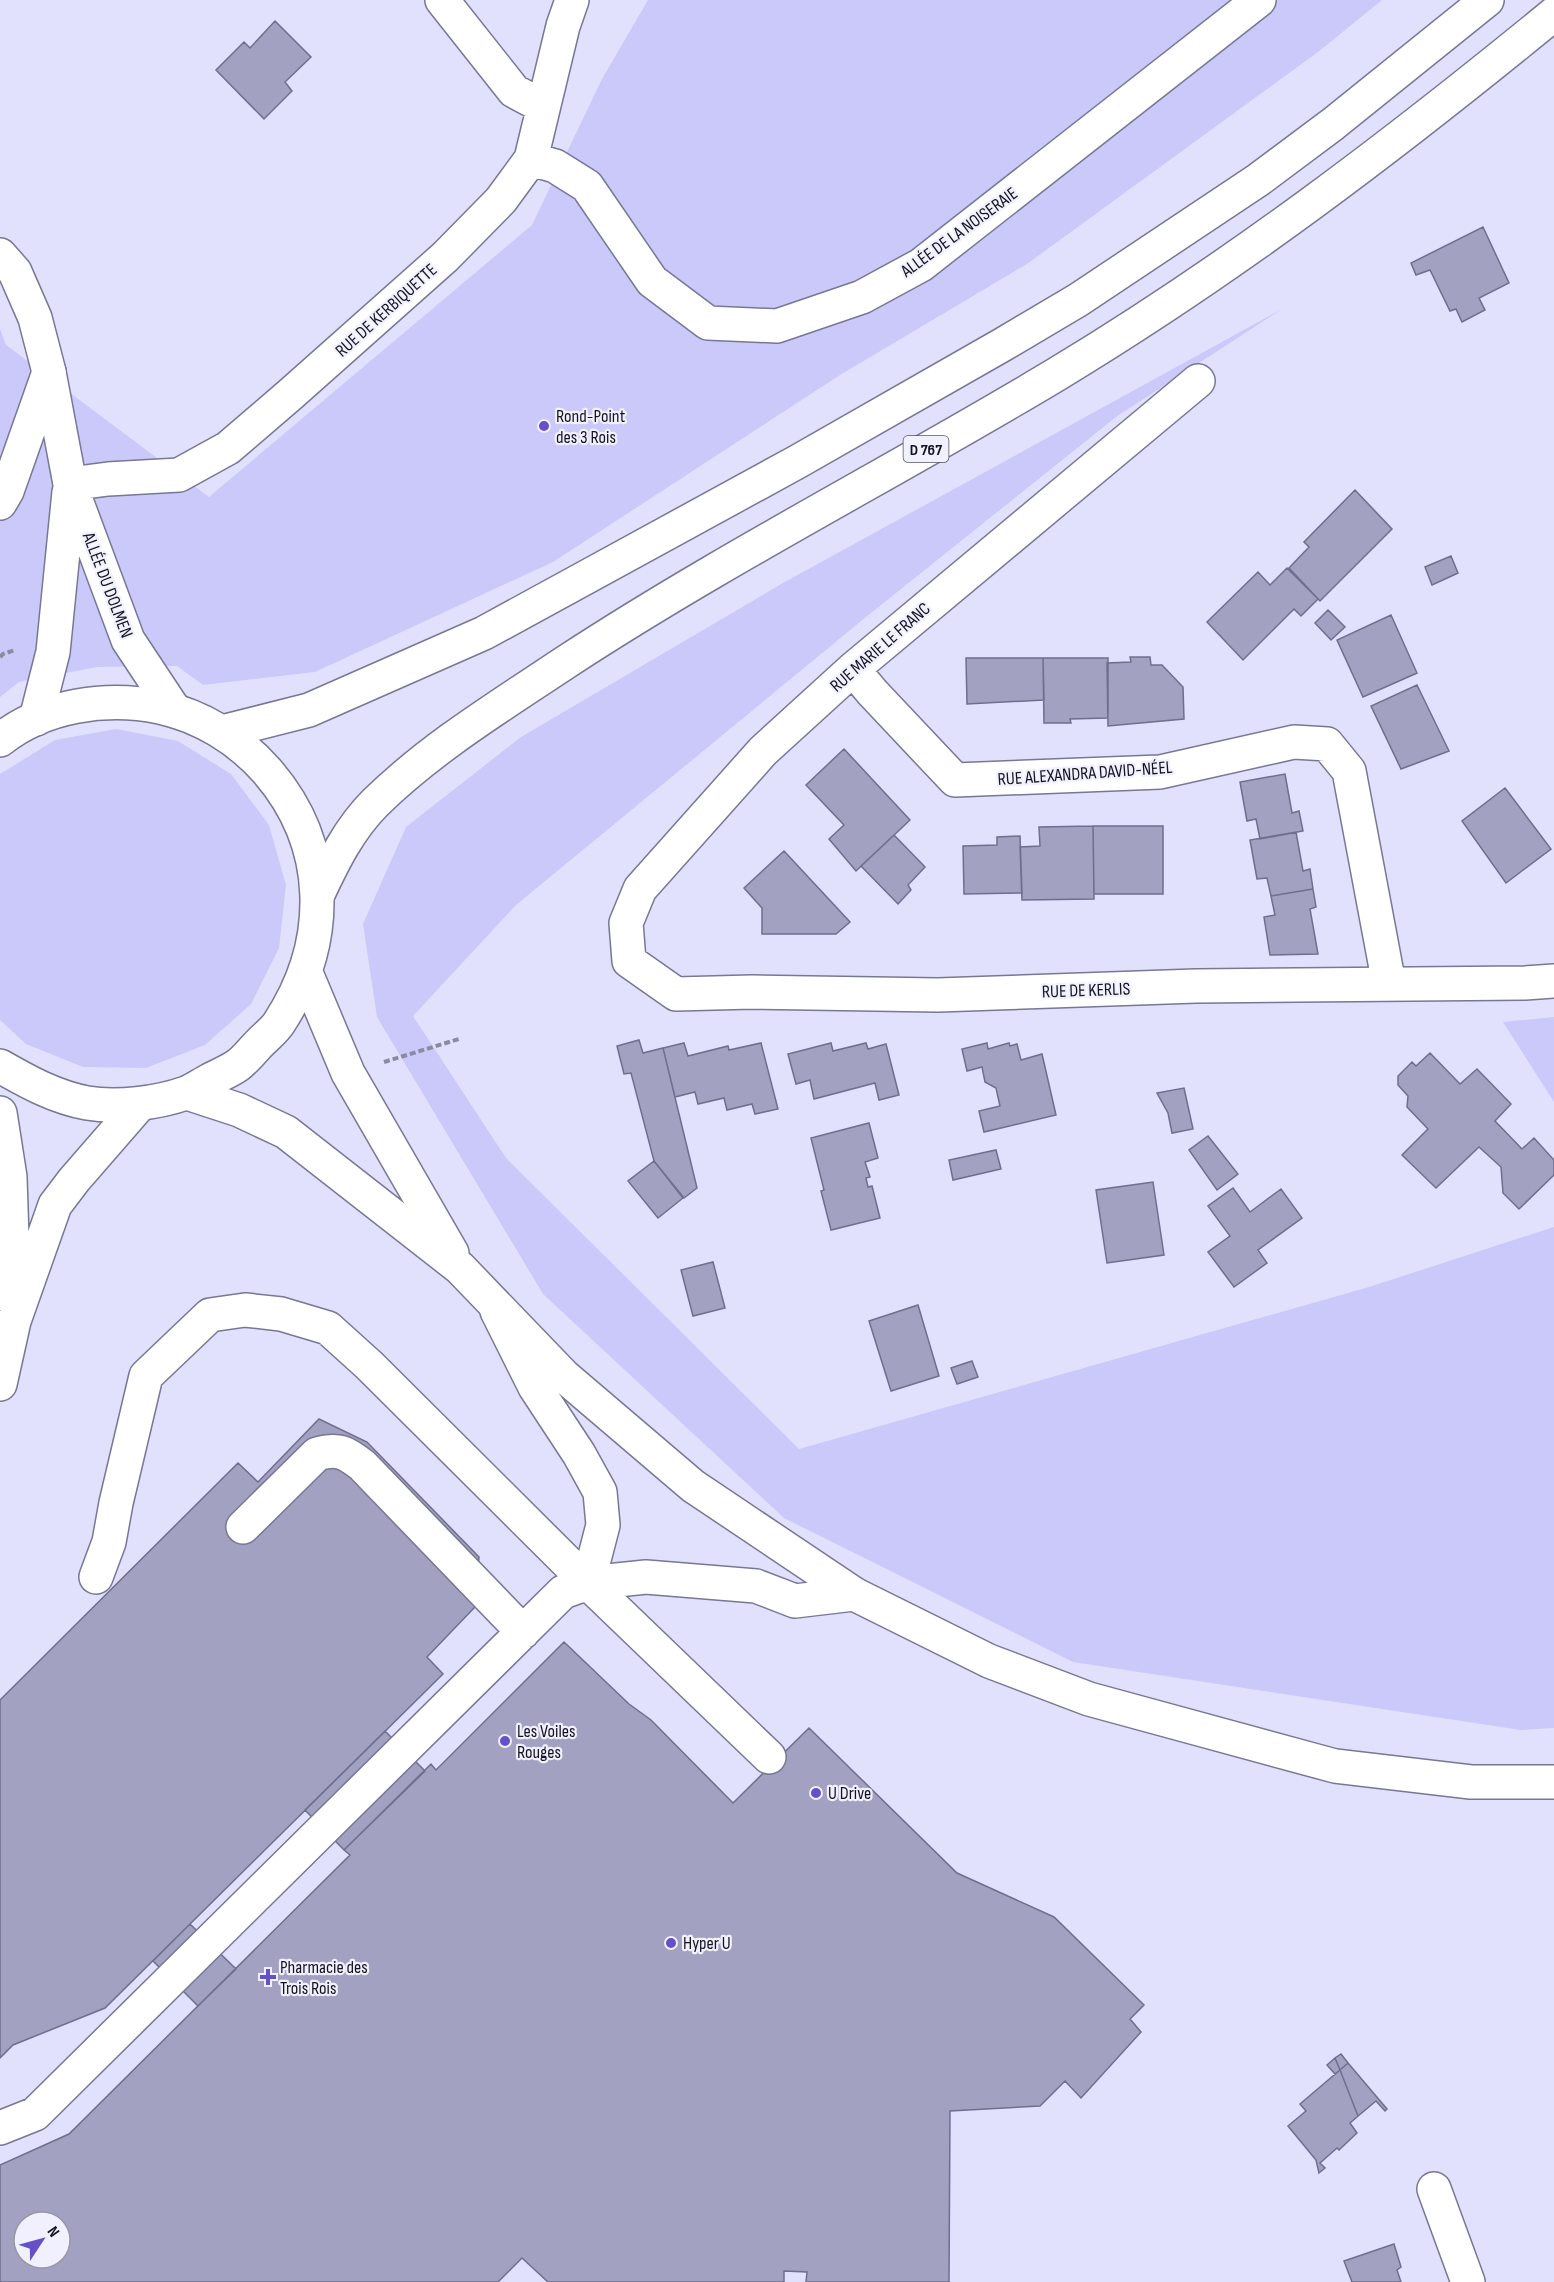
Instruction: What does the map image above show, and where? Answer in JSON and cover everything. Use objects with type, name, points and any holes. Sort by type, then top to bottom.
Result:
[{"type":"main road","points":[[442,0],[514,91],[543,106]]},
{"type":"main road","name":"RUE DE KERBIQUETTE","points":[[70,484],[108,479],[178,475],[228,448],[445,257],[501,200],[531,159],[563,26],[572,0]]},
{"type":"main road","name":"ALLÉE DE LA NOISERAIE","points":[[531,159],[555,166],[587,186],[652,281],[708,323],[777,326],[862,297],[921,265],[1259,0]]},
{"type":"main road","points":[[222,732],[309,710],[484,633],[797,462],[1002,345],[1078,300],[1258,180],[1488,0]]},
{"type":"main road","name":"D 767","points":[[318,894],[340,848],[373,805],[445,743],[633,618],[1056,375],[1189,291],[1314,204],[1436,111],[1554,14]]},
{"type":"main road","name":"ALLÉE DU DOLMEN","points":[[0,255],[15,272],[35,318],[49,372],[70,484],[128,640],[175,711]]},
{"type":"main road","points":[[0,503],[7,491],[49,372]]},
{"type":"main road","name":"RUE MARIE LE FRANC","points":[[628,961],[626,923],[639,889],[763,751],[853,669],[1198,381]]},
{"type":"main road","name":"ALLÉE DU DOLMEN","points":[[36,719],[53,652],[70,484]]},
{"type":"main road","name":"RUE ALEXANDRA DAVID-NÉEL","points":[[853,669],[955,780],[1160,772],[1294,742],[1327,744],[1349,771],[1389,984]]},
{"type":"main road","points":[[0,740],[36,719],[70,707],[104,702],[140,703],[175,711],[202,721],[222,732],[256,759],[281,788],[300,820],[313,856],[318,894],[316,934],[306,973],[278,1024],[238,1065],[187,1093],[140,1104],[88,1103],[39,1089],[0,1066]]},
{"type":"main road","name":"RUE DE KERLIS","points":[[628,961],[676,994],[752,992],[938,995],[1196,986],[1554,981]]},
{"type":"main road","points":[[306,973],[348,1073],[460,1268]]},
{"type":"main road","points":[[187,1093],[239,1110],[286,1132],[460,1268],[564,1376],[693,1486],[854,1594],[989,1661],[1089,1699],[1323,1763],[1471,1782],[1554,1782]]},
{"type":"main road","points":[[0,1384],[14,1321],[55,1205],[140,1104]]},
{"type":"main road","points":[[0,1113],[10,1177],[14,1321]]},
{"type":"main road","points":[[490,1299],[535,1387],[579,1454],[600,1491],[603,1526],[588,1583]]},
{"type":"main road","points":[[96,1576],[109,1542],[146,1376],[210,1316],[245,1310],[281,1314],[328,1328],[369,1365],[588,1583],[769,1757]]},
{"type":"main road","points":[[243,1527],[316,1454],[328,1450],[345,1452],[362,1465],[523,1632]]},
{"type":"main road","points":[[0,2128],[35,2114],[563,1592],[588,1583],[646,1577],[756,1586],[795,1601],[854,1594]]},
{"type":"main road","points":[[1434,2189],[1468,2282]]},
{"type":"path","points":[[348,1073],[459,1039]]},
{"type":"shaded area","points":[[648,0],[1382,0],[1318,52],[1027,264],[840,375],[553,562],[315,672],[203,685],[177,666],[97,667],[19,682],[0,697],[0,329],[6,345],[209,497],[532,225],[602,79]]},
{"type":"shaded area","points":[[1282,309],[1116,417],[866,617],[516,905],[413,1016],[506,1158],[799,1449],[1369,1287],[1554,1227],[1554,1728],[1521,1730],[1073,1662],[784,1518],[543,1294],[377,1017],[363,924],[406,827],[521,737],[783,583]]},
{"type":"shaded area","points":[[116,729],[178,741],[231,774],[269,825],[286,885],[279,948],[251,1004],[205,1045],[146,1068],[83,1067],[26,1044],[0,1020],[0,774],[55,740]]},
{"type":"shaded area","points":[[1554,1017],[1554,1102],[1503,1022]]},
{"type":"building","points":[[275,21],[311,57],[285,82],[292,91],[264,119],[216,70],[244,42],[250,48]]},
{"type":"building","points":[[1483,227],[1509,283],[1479,298],[1485,310],[1462,322],[1456,309],[1450,311],[1430,270],[1416,275],[1411,263]]},
{"type":"building","points":[[1355,490],[1392,529],[1320,601],[1289,568],[1309,547],[1304,542]]},
{"type":"building","points":[[1451,556],[1458,573],[1432,585],[1425,567]]},
{"type":"building","points":[[1287,568],[1318,599],[1301,616],[1294,609],[1243,660],[1207,622],[1258,572],[1270,585]]},
{"type":"building","points":[[1328,610],[1345,627],[1331,640],[1315,623]]},
{"type":"building","points":[[1391,615],[1417,673],[1363,697],[1337,640]]},
{"type":"building","points":[[1130,657],[1150,657],[1151,665],[1162,665],[1183,687],[1184,719],[1108,726],[1107,663],[1131,662]]},
{"type":"building","points":[[966,658],[1043,658],[1044,700],[967,704]]},
{"type":"building","points":[[1043,658],[1108,658],[1108,718],[1070,719],[1071,723],[1044,723]]},
{"type":"building","points":[[1417,685],[1449,751],[1401,769],[1371,706]]},
{"type":"building","points":[[844,749],[910,820],[856,871],[829,839],[844,825],[806,785]]},
{"type":"building","points":[[1285,774],[1292,813],[1299,811],[1303,831],[1260,839],[1256,819],[1247,821],[1240,782]]},
{"type":"building","points":[[1505,788],[1551,849],[1506,883],[1462,821]]},
{"type":"building","points":[[1093,826],[1094,899],[1022,900],[1020,847],[1040,846],[1039,827]]},
{"type":"building","points":[[1093,826],[1163,826],[1163,894],[1094,894]]},
{"type":"building","points":[[1296,832],[1303,871],[1310,869],[1313,889],[1271,896],[1267,878],[1257,879],[1250,840]]},
{"type":"building","points":[[894,835],[925,867],[908,885],[911,890],[898,904],[861,866]]},
{"type":"building","points":[[1020,836],[1022,893],[964,894],[963,846],[997,845],[997,837]]},
{"type":"building","points":[[784,851],[850,922],[836,934],[762,934],[762,908],[744,888]]},
{"type":"building","points":[[1313,889],[1316,907],[1310,909],[1318,954],[1270,955],[1264,917],[1275,915],[1271,896]]},
{"type":"building","points":[[639,1040],[643,1053],[663,1048],[697,1188],[684,1198],[654,1161],[631,1073],[624,1074],[617,1046]]},
{"type":"building","points":[[684,1043],[688,1056],[728,1046],[729,1050],[761,1043],[778,1109],[755,1114],[752,1104],[727,1110],[724,1098],[698,1104],[695,1092],[675,1097],[663,1048]]},
{"type":"building","points":[[831,1043],[833,1051],[866,1043],[868,1049],[886,1044],[899,1095],[879,1100],[875,1083],[814,1099],[810,1080],[796,1084],[788,1054]]},
{"type":"building","points":[[987,1043],[988,1049],[1009,1043],[1010,1046],[1017,1044],[1021,1060],[1042,1054],[1056,1115],[984,1132],[979,1111],[1000,1106],[996,1088],[985,1082],[982,1067],[967,1071],[962,1049]]},
{"type":"building","points":[[1430,1053],[1460,1084],[1477,1069],[1511,1104],[1495,1121],[1522,1149],[1534,1138],[1554,1160],[1554,1175],[1519,1209],[1503,1193],[1501,1167],[1479,1147],[1436,1188],[1402,1155],[1428,1129],[1407,1107],[1408,1096],[1398,1085],[1398,1076],[1412,1062],[1416,1066]]},
{"type":"building","points":[[1184,1088],[1193,1129],[1172,1133],[1168,1113],[1157,1093]]},
{"type":"building","points":[[869,1123],[878,1158],[865,1162],[870,1177],[866,1178],[868,1187],[872,1186],[880,1218],[831,1230],[811,1138]]},
{"type":"building","points":[[1208,1136],[1238,1174],[1217,1190],[1189,1150]]},
{"type":"building","points":[[996,1150],[1001,1169],[953,1180],[949,1160]]},
{"type":"building","points":[[654,1161],[683,1198],[658,1218],[628,1181]]},
{"type":"building","points":[[1153,1182],[1164,1255],[1107,1263],[1096,1190]]},
{"type":"building","points":[[1233,1188],[1250,1212],[1281,1189],[1302,1218],[1258,1250],[1267,1263],[1234,1287],[1208,1252],[1230,1236],[1208,1206]]},
{"type":"building","points":[[713,1262],[725,1308],[693,1316],[681,1270]]},
{"type":"building","points":[[918,1305],[939,1376],[891,1391],[869,1321]]},
{"type":"building","points":[[972,1361],[978,1377],[957,1384],[951,1368]]},
{"type":"building","points":[[319,1419],[367,1442],[479,1557],[475,1607],[427,1657],[443,1674],[105,2008],[13,2045],[0,2058],[0,1700],[238,1463],[258,1482]]},
{"type":"building","name":"Hyper U","points":[[564,1642],[629,1704],[651,1720],[733,1803],[809,1728],[957,1873],[1054,1917],[1144,2005],[1130,2019],[1141,2032],[1081,2098],[1065,2081],[1040,2106],[950,2111],[949,2282],[806,2282],[807,2272],[784,2271],[784,2282],[548,2282],[522,2258],[498,2282],[0,2282],[0,2165],[69,2134],[350,1855],[344,1850],[431,1764],[436,1770]]},
{"type":"building","points":[[385,1731],[425,1771],[344,1850],[305,1810]]},
{"type":"building","points":[[190,1924],[236,1969],[198,2006],[153,1961]]},
{"type":"building","points":[[1341,2054],[1348,2063],[1340,2070],[1335,2058]]},
{"type":"building","points":[[1335,2058],[1340,2070],[1335,2074],[1327,2065]]},
{"type":"building","points":[[1348,2063],[1387,2109],[1385,2111],[1376,2101],[1358,2116],[1340,2070]]},
{"type":"building","points":[[1340,2070],[1358,2116],[1350,2123],[1357,2133],[1339,2150],[1337,2148],[1320,2163],[1325,2168],[1319,2173],[1316,2160],[1288,2126],[1306,2111],[1300,2104]]},
{"type":"building","points":[[1394,2244],[1401,2267],[1397,2270],[1401,2282],[1352,2282],[1344,2261]]},
{"type":"place","name":"Rond-Point des 3 Rois","points":[[544,426]]},
{"type":"place","name":"Les Voiles Rouges","points":[[505,1741]]},
{"type":"place","name":"U Drive","points":[[816,1793]]},
{"type":"place","name":"Hyper U","points":[[671,1943]]},
{"type":"place","name":"Pharmacie des Trois Rois","points":[[268,1977]]}]
